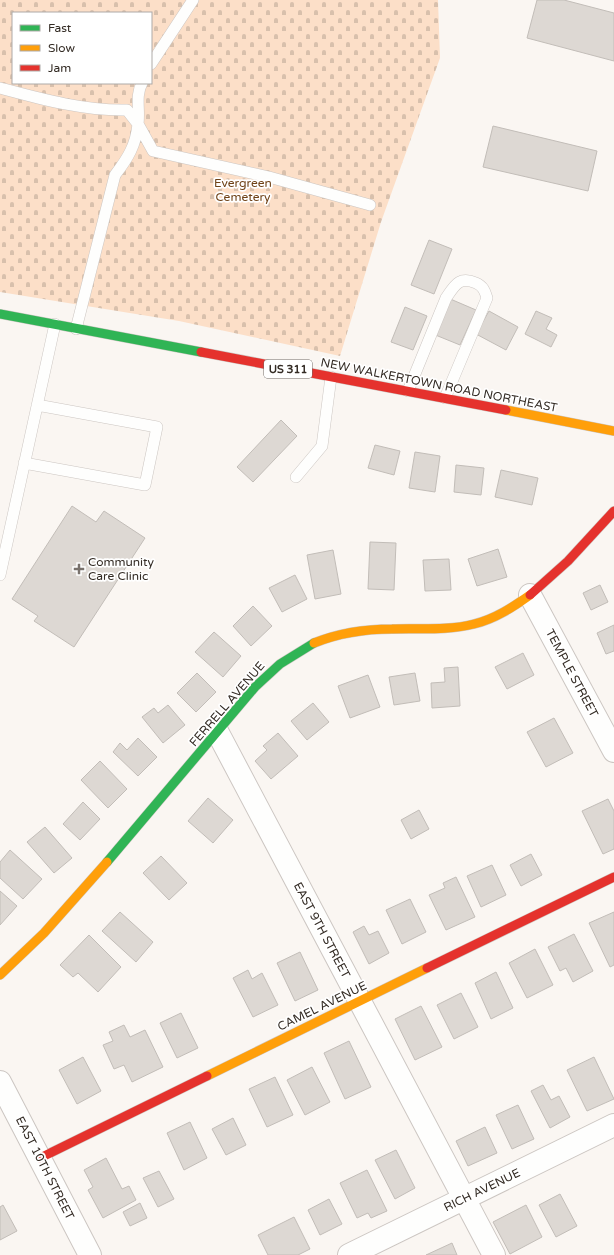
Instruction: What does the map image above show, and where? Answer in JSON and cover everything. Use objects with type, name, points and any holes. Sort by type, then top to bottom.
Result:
[{"type":"street","name":"NEW WALKERTOWN ROAD NORTHEAST","points":[[0,314],[614,431]]},
{"type":"street","name":"FERRELL AVENUE","points":[[0,975],[43,935],[218,733],[251,692],[275,667],[296,652],[320,640],[344,633],[379,629],[440,630],[475,624],[499,614],[530,595],[556,572],[614,511]]},
{"type":"street","name":"TEMPLE STREET","points":[[530,595],[614,751]]},
{"type":"street","name":"EAST 9TH STREET","points":[[218,733],[494,1255]]},
{"type":"street","name":"CAMEL AVENUE","points":[[40,1158],[614,877]]},
{"type":"street","name":"EAST 10TH STREET","points":[[0,1082],[9,1119],[40,1158],[90,1255]]},
{"type":"street","name":"RICH AVENUE","points":[[349,1255],[614,1125]]},
{"type":"lane","points":[[152,62],[193,0]]},
{"type":"lane","points":[[76,329],[115,175],[131,154],[138,124],[138,91],[142,84]]},
{"type":"lane","points":[[0,88],[31,96],[105,110],[127,110],[138,124],[153,151],[268,177],[370,205]]},
{"type":"lane","points":[[408,391],[446,298],[454,286],[467,279],[480,284],[485,291],[487,298],[445,398]]},
{"type":"lane","points":[[0,575],[55,324]]},
{"type":"lane","points":[[296,478],[322,446],[331,377]]},
{"type":"lane","points":[[24,462],[145,485],[157,427],[37,405]]},
{"type":"green space","name":"Evergreen Cemetery","points":[[0,0],[438,0],[440,58],[381,222],[340,356],[179,321],[0,292]]},
{"type":"building","points":[[537,0],[564,0],[614,13],[614,61],[527,38]]},
{"type":"building","points":[[493,126],[597,151],[588,191],[483,167]]},
{"type":"building","points":[[429,240],[452,249],[434,294],[411,285]]},
{"type":"building","points":[[448,298],[476,310],[460,345],[433,334]]},
{"type":"building","points":[[405,307],[427,316],[413,350],[391,342]]},
{"type":"building","points":[[489,311],[518,327],[506,350],[476,334]]},
{"type":"building","points":[[536,311],[552,318],[546,329],[557,335],[551,347],[525,334]]},
{"type":"building","points":[[281,420],[297,436],[253,482],[237,467]]},
{"type":"building","points":[[375,445],[400,451],[394,475],[368,468]]},
{"type":"building","points":[[415,452],[440,456],[435,492],[409,488]]},
{"type":"building","points":[[456,465],[484,468],[481,495],[454,492]]},
{"type":"building","points":[[501,470],[538,478],[532,505],[495,497]]},
{"type":"building","name":"Community Care Clinic","points":[[72,506],[96,522],[104,511],[145,538],[74,647],[34,621],[38,616],[12,599]]},
{"type":"building","points":[[370,542],[396,543],[394,590],[368,589]]},
{"type":"building","points":[[498,549],[507,577],[477,586],[468,559]]},
{"type":"building","points":[[333,550],[341,594],[315,599],[307,555]]},
{"type":"building","points":[[449,559],[451,590],[425,591],[423,560]]},
{"type":"building","points":[[295,575],[307,599],[282,612],[269,588]]},
{"type":"building","points":[[600,585],[608,602],[591,610],[583,593]]},
{"type":"building","points":[[253,606],[272,626],[251,646],[233,626]]},
{"type":"building","points":[[614,625],[614,651],[606,654],[597,633]]},
{"type":"building","points":[[214,632],[241,656],[223,677],[195,652]]},
{"type":"building","points":[[523,653],[534,675],[507,689],[495,667]]},
{"type":"building","points":[[458,667],[460,706],[432,708],[431,683],[445,682],[444,668]]},
{"type":"building","points":[[197,673],[216,692],[196,712],[177,693]]},
{"type":"building","points":[[415,673],[420,701],[394,705],[389,677]]},
{"type":"building","points":[[368,675],[380,707],[350,718],[338,686]]},
{"type":"building","points":[[313,703],[329,722],[307,740],[291,721]]},
{"type":"building","points":[[168,705],[185,725],[163,743],[142,717],[154,708],[158,713]]},
{"type":"building","points":[[554,718],[573,753],[546,767],[527,732]]},
{"type":"building","points":[[278,733],[298,756],[271,779],[255,761],[267,750],[263,746]]},
{"type":"building","points":[[138,738],[157,757],[138,776],[113,752],[120,743],[127,750]]},
{"type":"building","points":[[100,761],[127,789],[108,808],[81,780]]},
{"type":"building","points":[[208,798],[233,820],[213,843],[188,821]]},
{"type":"building","points":[[608,799],[614,811],[614,849],[603,854],[582,811]]},
{"type":"building","points":[[83,802],[100,819],[80,840],[63,824]]},
{"type":"building","points":[[419,810],[429,829],[411,839],[401,820]]},
{"type":"building","points":[[45,827],[72,858],[54,873],[27,842]]},
{"type":"building","points":[[10,850],[42,879],[23,899],[0,878],[0,862]]},
{"type":"building","points":[[531,854],[542,875],[521,886],[510,865]]},
{"type":"building","points":[[161,856],[187,883],[169,900],[143,873]]},
{"type":"building","points":[[492,865],[506,895],[481,907],[467,876]]},
{"type":"building","points":[[456,877],[475,917],[446,930],[429,895],[445,888],[443,883]]},
{"type":"building","points":[[0,891],[17,906],[0,925]]},
{"type":"building","points":[[410,899],[426,932],[402,944],[386,910]]},
{"type":"building","points":[[120,912],[153,942],[136,962],[102,931]]},
{"type":"building","points":[[614,912],[614,965],[610,967],[589,923]]},
{"type":"building","points":[[364,926],[369,935],[378,931],[389,953],[369,964],[353,932]]},
{"type":"building","points":[[574,934],[593,971],[573,982],[566,968],[560,971],[548,947]]},
{"type":"building","points":[[89,935],[121,967],[98,992],[78,973],[73,977],[60,965]]},
{"type":"building","points":[[535,949],[553,985],[527,998],[509,963]]},
{"type":"building","points":[[300,952],[318,990],[295,1001],[277,963]]},
{"type":"building","points":[[248,970],[252,979],[262,973],[278,1005],[253,1017],[233,978]]},
{"type":"building","points":[[496,972],[513,1008],[491,1019],[475,983]]},
{"type":"building","points":[[461,993],[478,1027],[454,1039],[437,1005]]},
{"type":"building","points":[[421,1006],[442,1047],[415,1060],[395,1019]]},
{"type":"building","points":[[181,1013],[198,1048],[177,1058],[160,1023]]},
{"type":"building","points":[[124,1025],[130,1037],[145,1030],[163,1067],[132,1082],[124,1065],[114,1069],[103,1045],[113,1041],[109,1032]]},
{"type":"building","points":[[349,1041],[371,1087],[345,1099],[324,1053]]},
{"type":"building","points":[[83,1057],[101,1091],[77,1104],[59,1070]]},
{"type":"building","points":[[594,1057],[614,1099],[587,1111],[567,1070]]},
{"type":"building","points":[[312,1067],[330,1102],[305,1115],[287,1080]]},
{"type":"building","points":[[275,1077],[293,1115],[267,1127],[249,1089]]},
{"type":"building","points":[[543,1085],[551,1100],[559,1096],[570,1117],[550,1128],[531,1091]]},
{"type":"building","points":[[518,1105],[534,1139],[512,1149],[496,1115]]},
{"type":"building","points":[[233,1118],[246,1145],[226,1155],[212,1129]]},
{"type":"building","points":[[190,1122],[207,1158],[184,1170],[167,1133]]},
{"type":"building","points":[[485,1127],[497,1153],[468,1166],[456,1141]]},
{"type":"building","points":[[396,1150],[415,1188],[395,1199],[375,1160]]},
{"type":"building","points":[[106,1158],[122,1189],[129,1186],[136,1200],[103,1218],[88,1190],[93,1187],[84,1170]]},
{"type":"building","points":[[367,1170],[387,1211],[371,1218],[368,1213],[357,1218],[340,1183]]},
{"type":"building","points":[[159,1171],[174,1199],[158,1207],[143,1178]]},
{"type":"building","points":[[560,1194],[577,1226],[556,1237],[539,1205]]},
{"type":"building","points":[[329,1199],[342,1224],[320,1235],[308,1210]]},
{"type":"building","points":[[140,1203],[147,1218],[130,1226],[123,1212]]},
{"type":"building","points":[[3,1205],[17,1231],[0,1240],[0,1207]]},
{"type":"building","points":[[526,1205],[542,1237],[510,1254],[493,1222]]},
{"type":"building","points":[[294,1217],[310,1249],[298,1255],[268,1255],[258,1235]]},
{"type":"building","points":[[452,1243],[457,1255],[426,1255]]},
{"type":"traffic: fast","points":[[0,314],[201,352]]},
{"type":"traffic: fast","points":[[107,862],[255,687],[280,664],[314,643]]},
{"type":"traffic: slow","points":[[506,410],[614,431]]},
{"type":"traffic: slow","points":[[314,643],[343,634],[362,631],[382,629],[454,628],[474,624],[496,616],[530,595]]},
{"type":"traffic: slow","points":[[0,975],[44,933],[107,862]]},
{"type":"traffic: slow","points":[[207,1076],[427,968]]},
{"type":"traffic: jam","points":[[201,352],[506,410]]},
{"type":"traffic: jam","points":[[530,595],[568,561],[614,511]]},
{"type":"traffic: jam","points":[[427,968],[614,877]]},
{"type":"traffic: jam","points":[[40,1158],[207,1076]]},
{"type":"place","name":"Community Care Clinic","points":[[79,569]]}]
